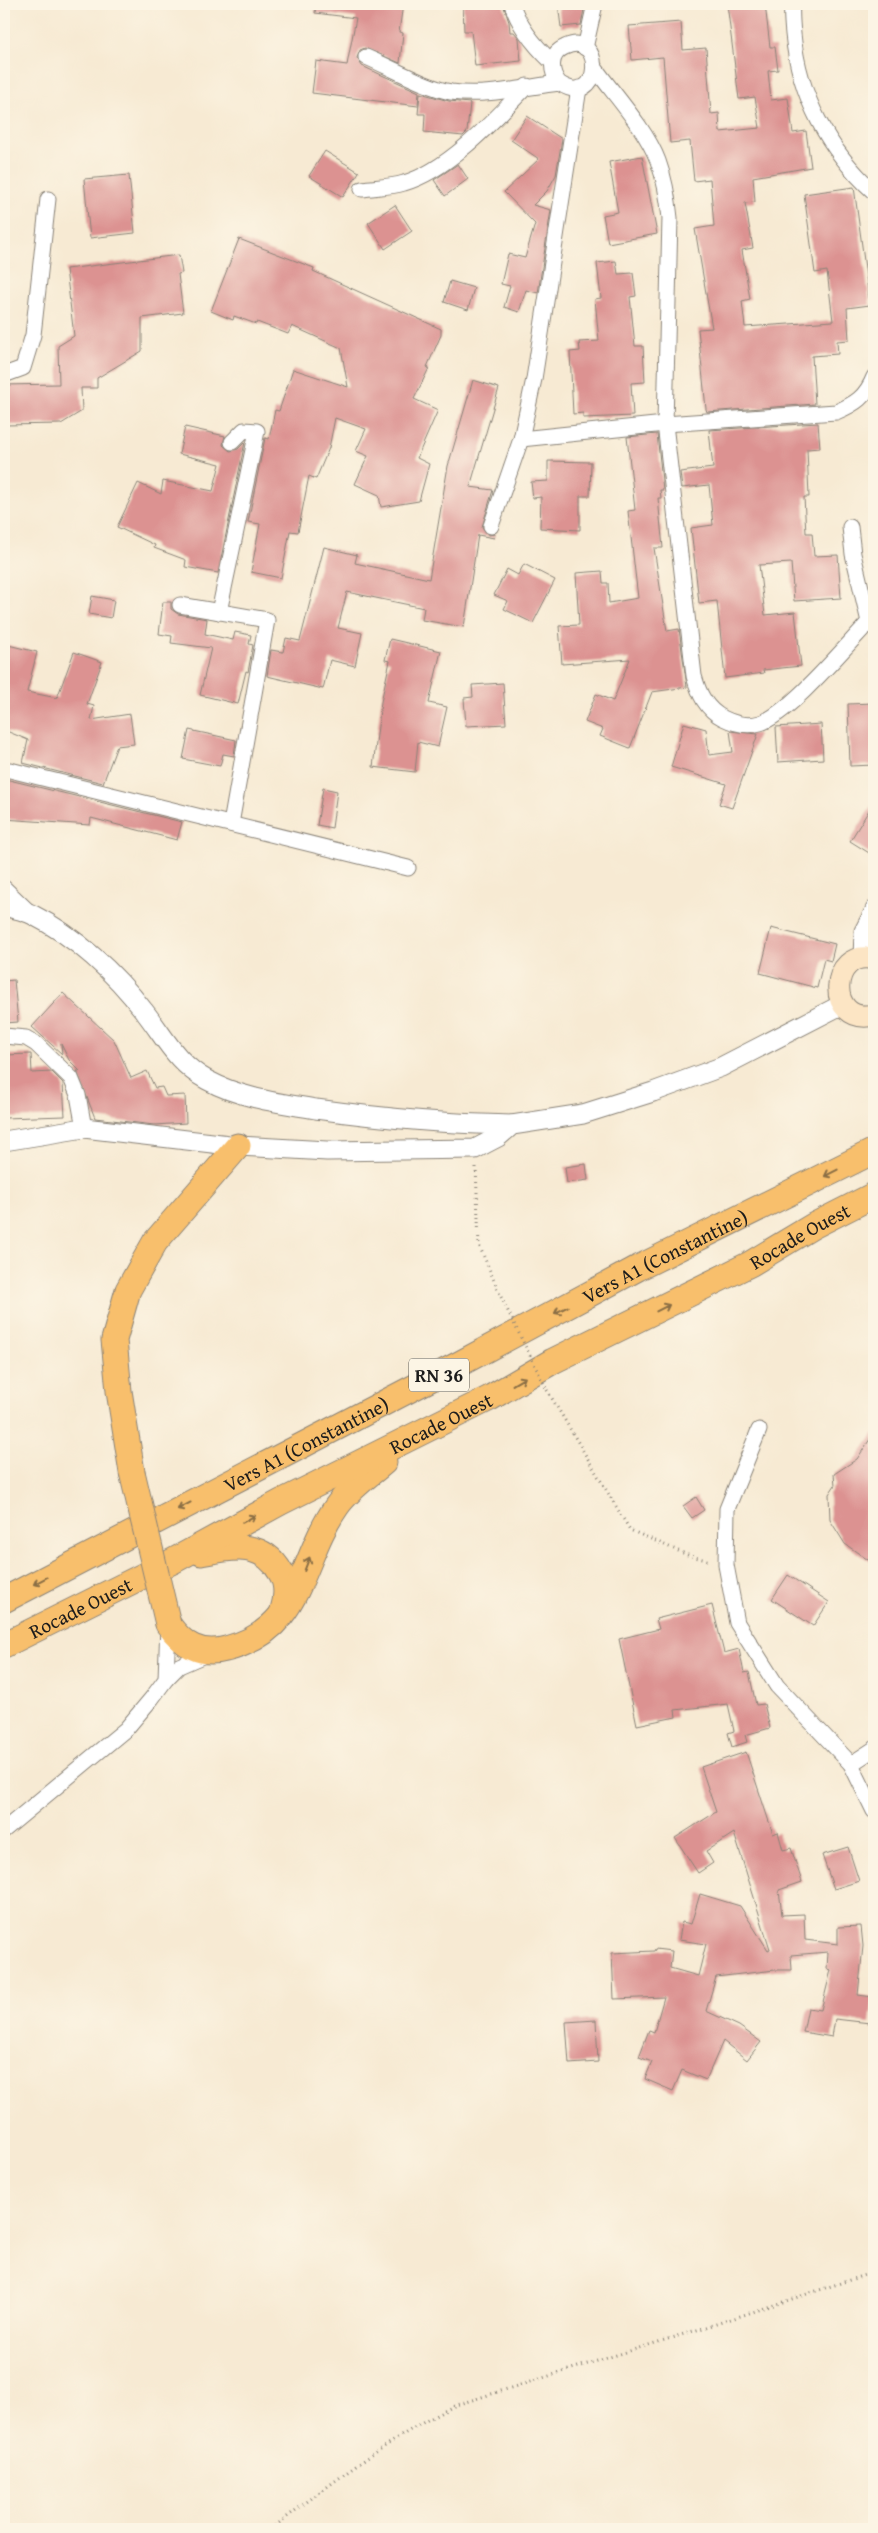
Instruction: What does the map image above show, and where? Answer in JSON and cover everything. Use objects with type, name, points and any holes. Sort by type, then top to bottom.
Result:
[{"type":"highway","points":[[238,1146],[155,1242],[128,1290],[114,1340],[119,1391],[132,1472],[168,1624],[185,1644],[211,1652],[244,1644],[276,1622],[290,1606],[320,1533],[337,1506],[348,1493],[420,1431]]},
{"type":"highway","name":"Vers A1 (Constantine)","points":[[4,1600],[461,1364],[638,1268],[874,1151]]},
{"type":"highway","name":"Rocade Ouest","points":[[4,1645],[172,1561],[281,1502],[351,1469],[420,1431],[490,1398],[553,1361],[742,1268],[813,1226],[874,1195]]},
{"type":"highway","points":[[172,1561],[230,1547],[255,1549],[274,1560],[284,1578],[287,1595],[283,1610],[276,1622]]},
{"type":"main road","points":[[867,959],[852,962],[840,976],[838,995],[843,1004],[858,1015],[874,1015]]},
{"type":"street","points":[[512,4],[526,32],[537,48],[552,62]]},
{"type":"street","points":[[586,48],[596,4]]},
{"type":"street","points":[[792,4],[795,57],[810,108],[836,149],[874,192]]},
{"type":"street","points":[[566,46],[586,48],[595,60],[595,68],[590,81],[579,88],[572,88],[559,82],[554,76],[552,62],[555,55],[566,46]]},
{"type":"street","points":[[366,57],[451,92],[473,93],[559,82]]},
{"type":"street","points":[[595,68],[646,139],[658,160],[666,188],[670,218],[665,424],[694,676],[698,692],[707,706],[731,722],[745,725],[770,719],[794,699],[872,623],[853,554],[850,527]]},
{"type":"street","points":[[362,189],[403,183],[428,172],[465,147],[527,86]]},
{"type":"street","points":[[491,526],[521,439],[534,379],[579,88]]},
{"type":"street","points":[[4,375],[22,368],[30,345],[48,199]]},
{"type":"street","points":[[521,439],[665,424],[836,412],[852,405],[865,396],[874,377]]},
{"type":"street","points":[[219,612],[257,430],[244,430],[232,442]]},
{"type":"street","points":[[180,605],[267,620],[231,824]]},
{"type":"street","points":[[4,770],[408,868]]},
{"type":"street","points":[[4,888],[32,914],[70,938],[109,971],[144,1011],[171,1051],[206,1080],[262,1101],[341,1112],[460,1124],[512,1125],[583,1114],[653,1092],[722,1067],[843,1004]]},
{"type":"street","points":[[4,906],[32,914]]},
{"type":"street","points":[[867,959],[862,931],[874,908]]},
{"type":"street","points":[[4,1036],[26,1038],[36,1044],[71,1078],[78,1096],[84,1128]]},
{"type":"street","points":[[4,1142],[84,1128],[238,1146],[327,1151],[475,1149],[498,1137],[512,1125]]},
{"type":"street","points":[[759,1430],[728,1509],[726,1564],[738,1623],[777,1686],[851,1764],[874,1811]]},
{"type":"street","points":[[166,1679],[168,1624]]},
{"type":"street","points":[[4,1830],[126,1729],[166,1679],[179,1666],[189,1659],[211,1652]]},
{"type":"street","points":[[851,1764],[874,1749]]},
{"type":"path","points":[[475,1149],[479,1245],[500,1297],[547,1390],[630,1530],[690,1556],[726,1564]]},
{"type":"path","points":[[271,2529],[388,2442],[421,2422],[456,2405],[716,2324],[874,2272]]},
{"type":"building","points":[[316,4],[403,4],[399,32],[403,33],[400,63],[365,48],[360,50],[357,58],[362,66],[419,92],[418,106],[312,93],[316,61],[347,65],[356,18],[315,13]]},
{"type":"building","points":[[463,4],[503,4],[510,32],[514,32],[519,38],[521,61],[475,66],[471,31],[464,31]]},
{"type":"building","points":[[558,4],[585,4],[581,25],[561,27]]},
{"type":"building","points":[[727,4],[765,4],[770,47],[775,47],[778,70],[768,71],[771,100],[788,98],[793,133],[806,131],[811,167],[753,177],[755,202],[745,203],[753,248],[742,250],[750,299],[742,301],[745,327],[833,321],[827,271],[815,273],[804,194],[854,187],[870,305],[847,308],[849,340],[837,341],[838,354],[812,356],[815,404],[707,412],[706,409],[698,329],[712,328],[695,229],[714,226],[710,179],[694,181],[690,141],[670,143],[663,57],[632,60],[629,26],[681,22],[683,50],[706,48],[711,114],[719,113],[720,132],[760,128],[755,97],[739,99]]},
{"type":"building","points":[[420,93],[449,101],[470,103],[467,132],[463,136],[424,132],[425,114],[418,114]]},
{"type":"building","points":[[527,116],[562,139],[556,175],[547,191],[533,205],[551,210],[538,293],[526,290],[519,312],[504,307],[510,286],[501,284],[508,254],[525,258],[535,224],[504,192],[539,159],[511,140]]},
{"type":"building","points":[[325,151],[359,172],[343,197],[309,176]]},
{"type":"building","points":[[642,156],[657,234],[608,243],[603,215],[618,212],[609,162]]},
{"type":"building","points":[[458,164],[468,179],[445,196],[434,180]]},
{"type":"building","points":[[129,175],[135,233],[90,238],[84,179]]},
{"type":"building","points":[[395,205],[412,231],[385,249],[368,223]]},
{"type":"building","points":[[239,239],[314,268],[313,271],[441,329],[441,335],[427,367],[429,368],[414,399],[438,410],[417,458],[429,464],[419,501],[381,507],[379,495],[355,484],[368,456],[356,451],[366,429],[335,418],[329,448],[316,479],[309,476],[298,532],[290,531],[281,578],[251,572],[260,524],[248,522],[265,438],[269,439],[275,410],[279,411],[293,369],[348,387],[341,348],[292,326],[288,334],[257,322],[256,324],[234,316],[233,320],[211,311]]},
{"type":"building","points":[[179,255],[182,273],[178,274],[183,313],[142,318],[142,351],[97,378],[97,388],[81,388],[82,411],[61,424],[4,425],[4,385],[59,384],[58,346],[74,336],[66,269]]},
{"type":"building","points":[[616,261],[618,274],[633,273],[636,296],[630,297],[635,346],[643,346],[645,382],[631,383],[633,416],[583,418],[583,413],[573,414],[570,352],[580,351],[579,342],[599,341],[595,299],[601,298],[597,263]]},
{"type":"building","points":[[450,281],[474,288],[468,310],[444,302]]},
{"type":"building","points":[[473,380],[499,388],[470,487],[493,490],[482,527],[488,535],[495,534],[494,538],[478,535],[464,627],[422,620],[424,608],[347,592],[338,628],[362,633],[355,666],[330,660],[323,689],[267,676],[271,650],[283,652],[286,638],[300,641],[324,547],[357,555],[355,563],[429,579],[448,466]]},
{"type":"building","points":[[818,423],[820,448],[807,449],[809,497],[804,497],[806,533],[812,533],[814,556],[838,555],[841,598],[794,601],[791,563],[759,565],[765,615],[795,612],[801,666],[763,670],[764,673],[725,678],[717,601],[699,603],[691,528],[713,525],[709,485],[682,488],[680,472],[713,468],[709,430]]},
{"type":"building","points":[[185,427],[225,436],[223,445],[230,451],[238,449],[245,442],[218,573],[185,567],[186,560],[154,548],[155,545],[117,527],[138,483],[161,494],[163,481],[213,491],[220,464],[179,454]]},
{"type":"building","points":[[657,434],[663,490],[660,490],[661,498],[658,498],[663,548],[654,548],[667,631],[679,629],[687,687],[652,692],[630,748],[600,736],[603,729],[585,722],[596,694],[613,701],[630,659],[562,664],[559,626],[579,625],[576,573],[602,571],[603,583],[608,583],[609,603],[638,598],[628,511],[635,510],[627,437]]},
{"type":"building","points":[[548,461],[591,462],[590,496],[580,496],[580,530],[540,528],[541,497],[533,498],[531,482],[548,481]]},
{"type":"building","points":[[524,564],[555,580],[533,623],[504,609],[508,601],[494,595],[507,569],[518,575]]},
{"type":"building","points":[[92,596],[114,600],[111,618],[89,614]]},
{"type":"building","points":[[163,602],[171,602],[171,609],[178,614],[207,619],[205,634],[233,640],[235,632],[251,635],[249,644],[253,645],[248,672],[246,671],[238,704],[200,695],[211,648],[171,643],[172,636],[159,634]]},
{"type":"building","points":[[390,639],[441,651],[429,703],[447,707],[438,747],[418,742],[415,772],[373,767],[381,702],[390,661],[385,660]]},
{"type":"building","points":[[4,644],[37,652],[27,692],[57,698],[74,652],[102,662],[87,704],[94,706],[91,720],[130,714],[134,744],[117,746],[103,783],[23,763],[28,740],[4,730]]},
{"type":"building","points":[[503,683],[506,724],[466,726],[464,698],[473,697],[472,685]]},
{"type":"building","points":[[874,703],[874,765],[850,766],[848,704]]},
{"type":"building","points":[[684,723],[706,729],[709,755],[733,752],[730,731],[758,734],[732,808],[719,804],[726,784],[671,767]]},
{"type":"building","points":[[821,724],[823,759],[778,762],[776,727]]},
{"type":"building","points":[[189,730],[236,740],[234,756],[223,754],[220,766],[183,759]]},
{"type":"building","points":[[5,779],[182,822],[177,840],[91,818],[90,825],[4,819]]},
{"type":"building","points":[[323,788],[337,791],[332,828],[317,825]]},
{"type":"building","points":[[874,802],[874,856],[850,841]]},
{"type":"building","points":[[771,928],[835,944],[831,961],[824,959],[817,988],[760,973]]},
{"type":"building","points":[[14,980],[18,1022],[4,1023],[4,981]]},
{"type":"building","points":[[63,993],[114,1040],[131,1078],[147,1071],[155,1088],[162,1087],[166,1096],[185,1095],[186,1123],[154,1125],[95,1118],[77,1071],[80,1071],[69,1060],[61,1044],[62,1054],[32,1027]]},
{"type":"building","points":[[31,1054],[32,1073],[52,1072],[63,1083],[65,1116],[4,1118],[4,1055]]},
{"type":"building","points":[[586,1164],[588,1180],[567,1183],[565,1167]]},
{"type":"building","points":[[874,1433],[874,1564],[845,1544],[830,1520],[829,1494],[835,1485],[834,1474],[857,1459]]},
{"type":"building","points":[[696,1497],[704,1510],[692,1518],[683,1506]]},
{"type":"building","points":[[788,1575],[829,1602],[813,1626],[772,1599]]},
{"type":"building","points":[[712,1605],[724,1653],[739,1649],[744,1673],[749,1672],[756,1705],[764,1704],[770,1728],[745,1735],[747,1742],[732,1747],[728,1733],[734,1731],[728,1704],[675,1710],[676,1717],[637,1725],[619,1639],[659,1629],[656,1619]]},
{"type":"building","points":[[746,1752],[773,1834],[778,1832],[783,1850],[791,1848],[802,1882],[779,1890],[782,1915],[804,1914],[805,1940],[838,1944],[838,1927],[861,1926],[863,1946],[858,1995],[873,1997],[870,2023],[835,2019],[832,2037],[803,2032],[808,2008],[821,2010],[831,1970],[827,1969],[828,1952],[791,1955],[792,1970],[775,1970],[716,1977],[706,2011],[739,2026],[761,2042],[747,2060],[723,2041],[706,2080],[682,2070],[673,2091],[645,2079],[652,2062],[639,2057],[649,2030],[654,2032],[664,1997],[614,1999],[612,1953],[654,1951],[655,1949],[672,1951],[670,1968],[698,1976],[706,1944],[679,1940],[682,1922],[691,1924],[700,1894],[740,1906],[768,1950],[770,1949],[734,1833],[706,1851],[713,1863],[698,1873],[675,1838],[716,1812],[701,1767]]},
{"type":"building","points":[[848,1847],[859,1881],[834,1889],[822,1855]]},
{"type":"building","points":[[596,2020],[598,2062],[569,2064],[566,2022]]}]
